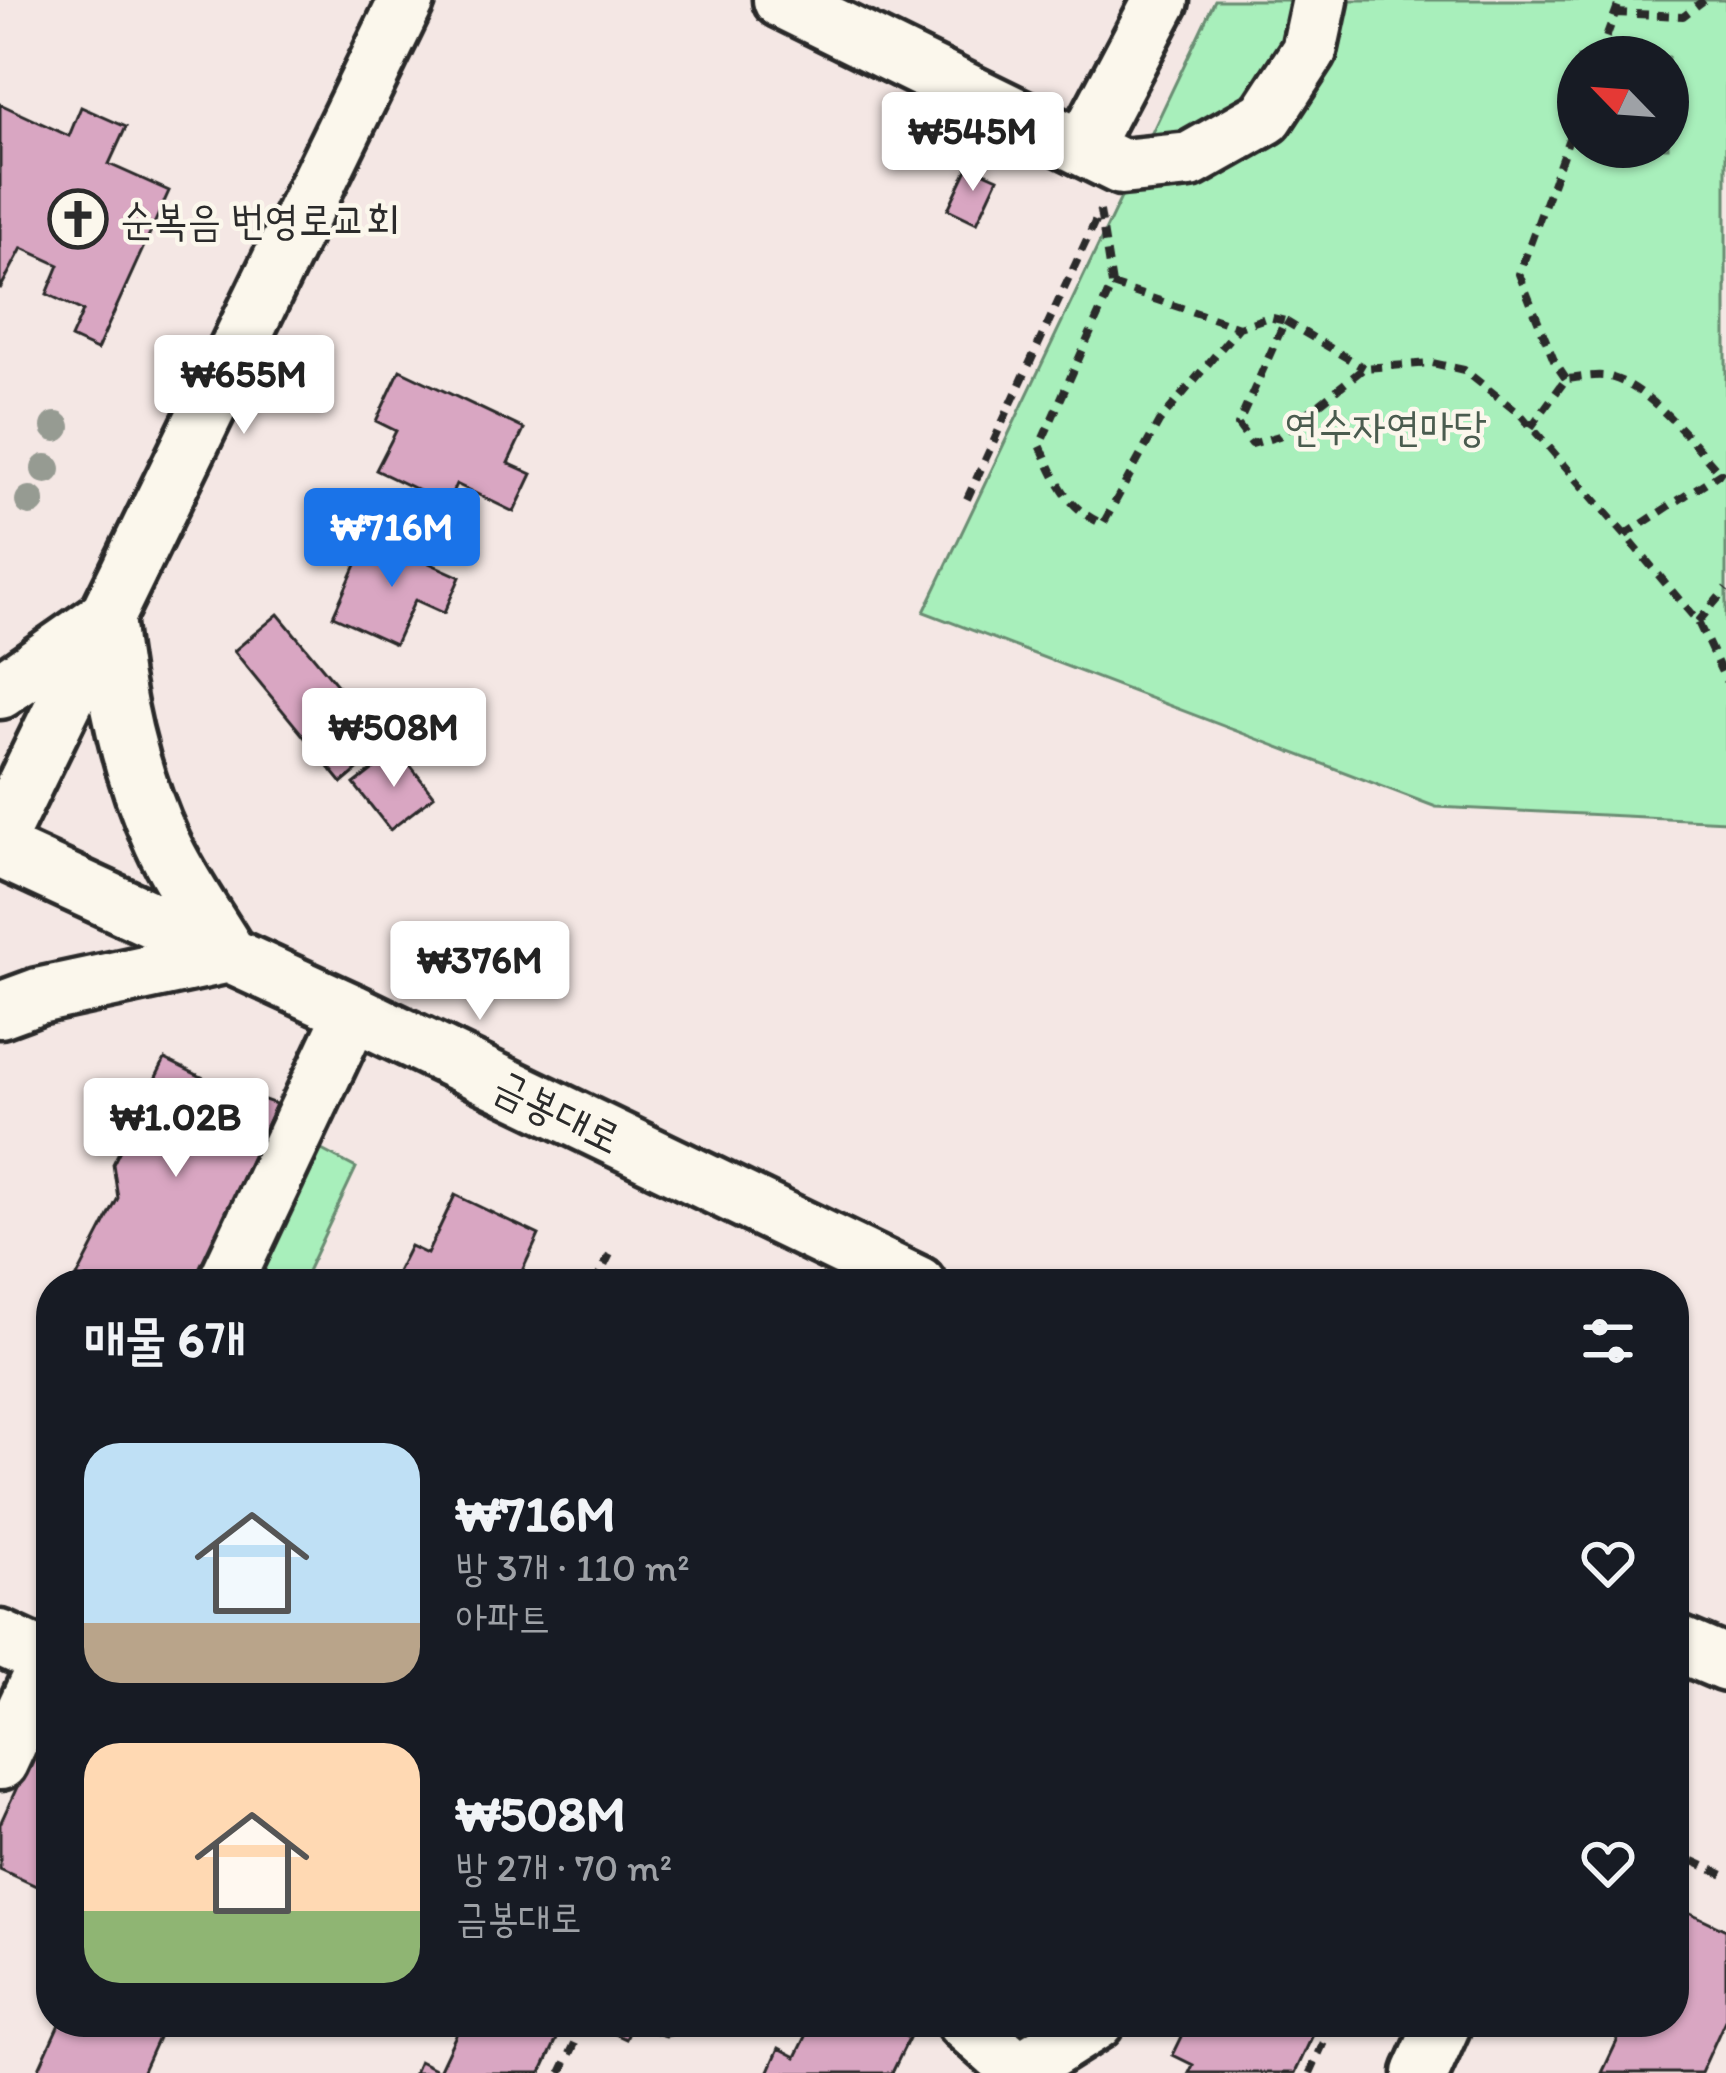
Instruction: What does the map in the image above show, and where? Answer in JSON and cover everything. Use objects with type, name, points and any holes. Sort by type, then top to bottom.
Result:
[{"type":"street","points":[[0,835],[406,0]]},
{"type":"street","points":[[781,0],[1102,175],[1190,160],[1265,117],[1309,51],[1320,0]]},
{"type":"street","points":[[1102,175],[1161,0]]},
{"type":"street","points":[[0,691],[106,617]]},
{"type":"street","points":[[0,1010],[38,996],[229,955],[164,847],[139,788],[113,692],[106,617]]},
{"type":"street","name":"금봉대로","points":[[0,850],[353,1012],[887,1269]]},
{"type":"street","points":[[232,1269],[353,1012]]},
{"type":"street","points":[[1689,1648],[1726,1664]]},
{"type":"street","points":[[0,1762],[33,1650]]},
{"type":"street","points":[[980,2037],[1018,2072],[1073,2037]]},
{"type":"street","points":[[1421,2073],[1437,2037]]},
{"type":"path","points":[[1607,36],[1620,0]]},
{"type":"path","points":[[1615,13],[1683,16],[1704,0]]},
{"type":"path","points":[[1558,168],[1519,274],[1566,380]]},
{"type":"path","points":[[1102,175],[1112,285],[1040,445],[1060,489],[1078,513],[1103,524],[1159,422],[1239,326],[1269,316],[1285,321],[1364,368]]},
{"type":"path","points":[[967,499],[1102,175]]},
{"type":"path","points":[[1112,285],[1239,326]]},
{"type":"path","points":[[1285,321],[1238,424],[1252,444],[1279,436],[1364,368],[1432,363],[1464,370],[1531,427],[1698,622],[1726,681]]},
{"type":"path","points":[[1531,427],[1566,380],[1610,376],[1634,388],[1723,475],[1624,535]]},
{"type":"path","points":[[1698,622],[1726,590]]},
{"type":"path","points":[[602,1269],[613,1248]]},
{"type":"path","points":[[1689,1859],[1726,1876]]},
{"type":"path","points":[[561,2073],[578,2037]]},
{"type":"path","points":[[1310,2073],[1326,2037]]},
{"type":"green space","name":"연수자연마당","points":[[1215,0],[1726,0],[1726,821],[1436,807],[924,612]]},
{"type":"green space","points":[[312,1145],[356,1168],[308,1269],[254,1269]]},
{"type":"building","name":"순복음 번영로교회","points":[[0,104],[69,136],[81,107],[126,127],[109,164],[169,191],[97,350],[71,338],[83,311],[47,294],[59,265],[22,248],[0,289]]},
{"type":"building","points":[[969,165],[998,178],[977,223],[948,209]]},
{"type":"building","points":[[400,370],[524,429],[508,463],[532,474],[514,512],[456,484],[447,504],[376,470],[396,431],[376,421]]},
{"type":"building","points":[[369,536],[460,577],[444,613],[415,600],[395,644],[333,616]]},
{"type":"building","points":[[278,614],[387,745],[342,783],[234,651]]},
{"type":"building","points":[[398,750],[434,796],[390,830],[354,784]]},
{"type":"building","points":[[165,1059],[276,1104],[201,1269],[81,1269],[118,1198],[113,1164]]},
{"type":"building","points":[[455,1195],[539,1235],[523,1269],[398,1269],[410,1246],[427,1254]]},
{"type":"building","points":[[36,1746],[36,1886],[0,1869],[0,1824]]},
{"type":"building","points":[[1689,1912],[1726,1930],[1726,2018],[1701,2073],[1602,2073],[1619,2037],[1689,2037]]},
{"type":"building","points":[[53,2037],[158,2037],[142,2073],[37,2073]]},
{"type":"building","points":[[455,2037],[558,2037],[541,2073],[414,2073],[419,2061],[439,2071]]},
{"type":"building","points":[[806,2037],[909,2038],[892,2073],[768,2073],[779,2048],[796,2057]]},
{"type":"building","points":[[1182,2037],[1312,2037],[1295,2073],[1189,2073],[1193,2065],[1173,2055]]},
{"type":"place","name":"순복음 번영로교회","points":[[78,219]]}]
